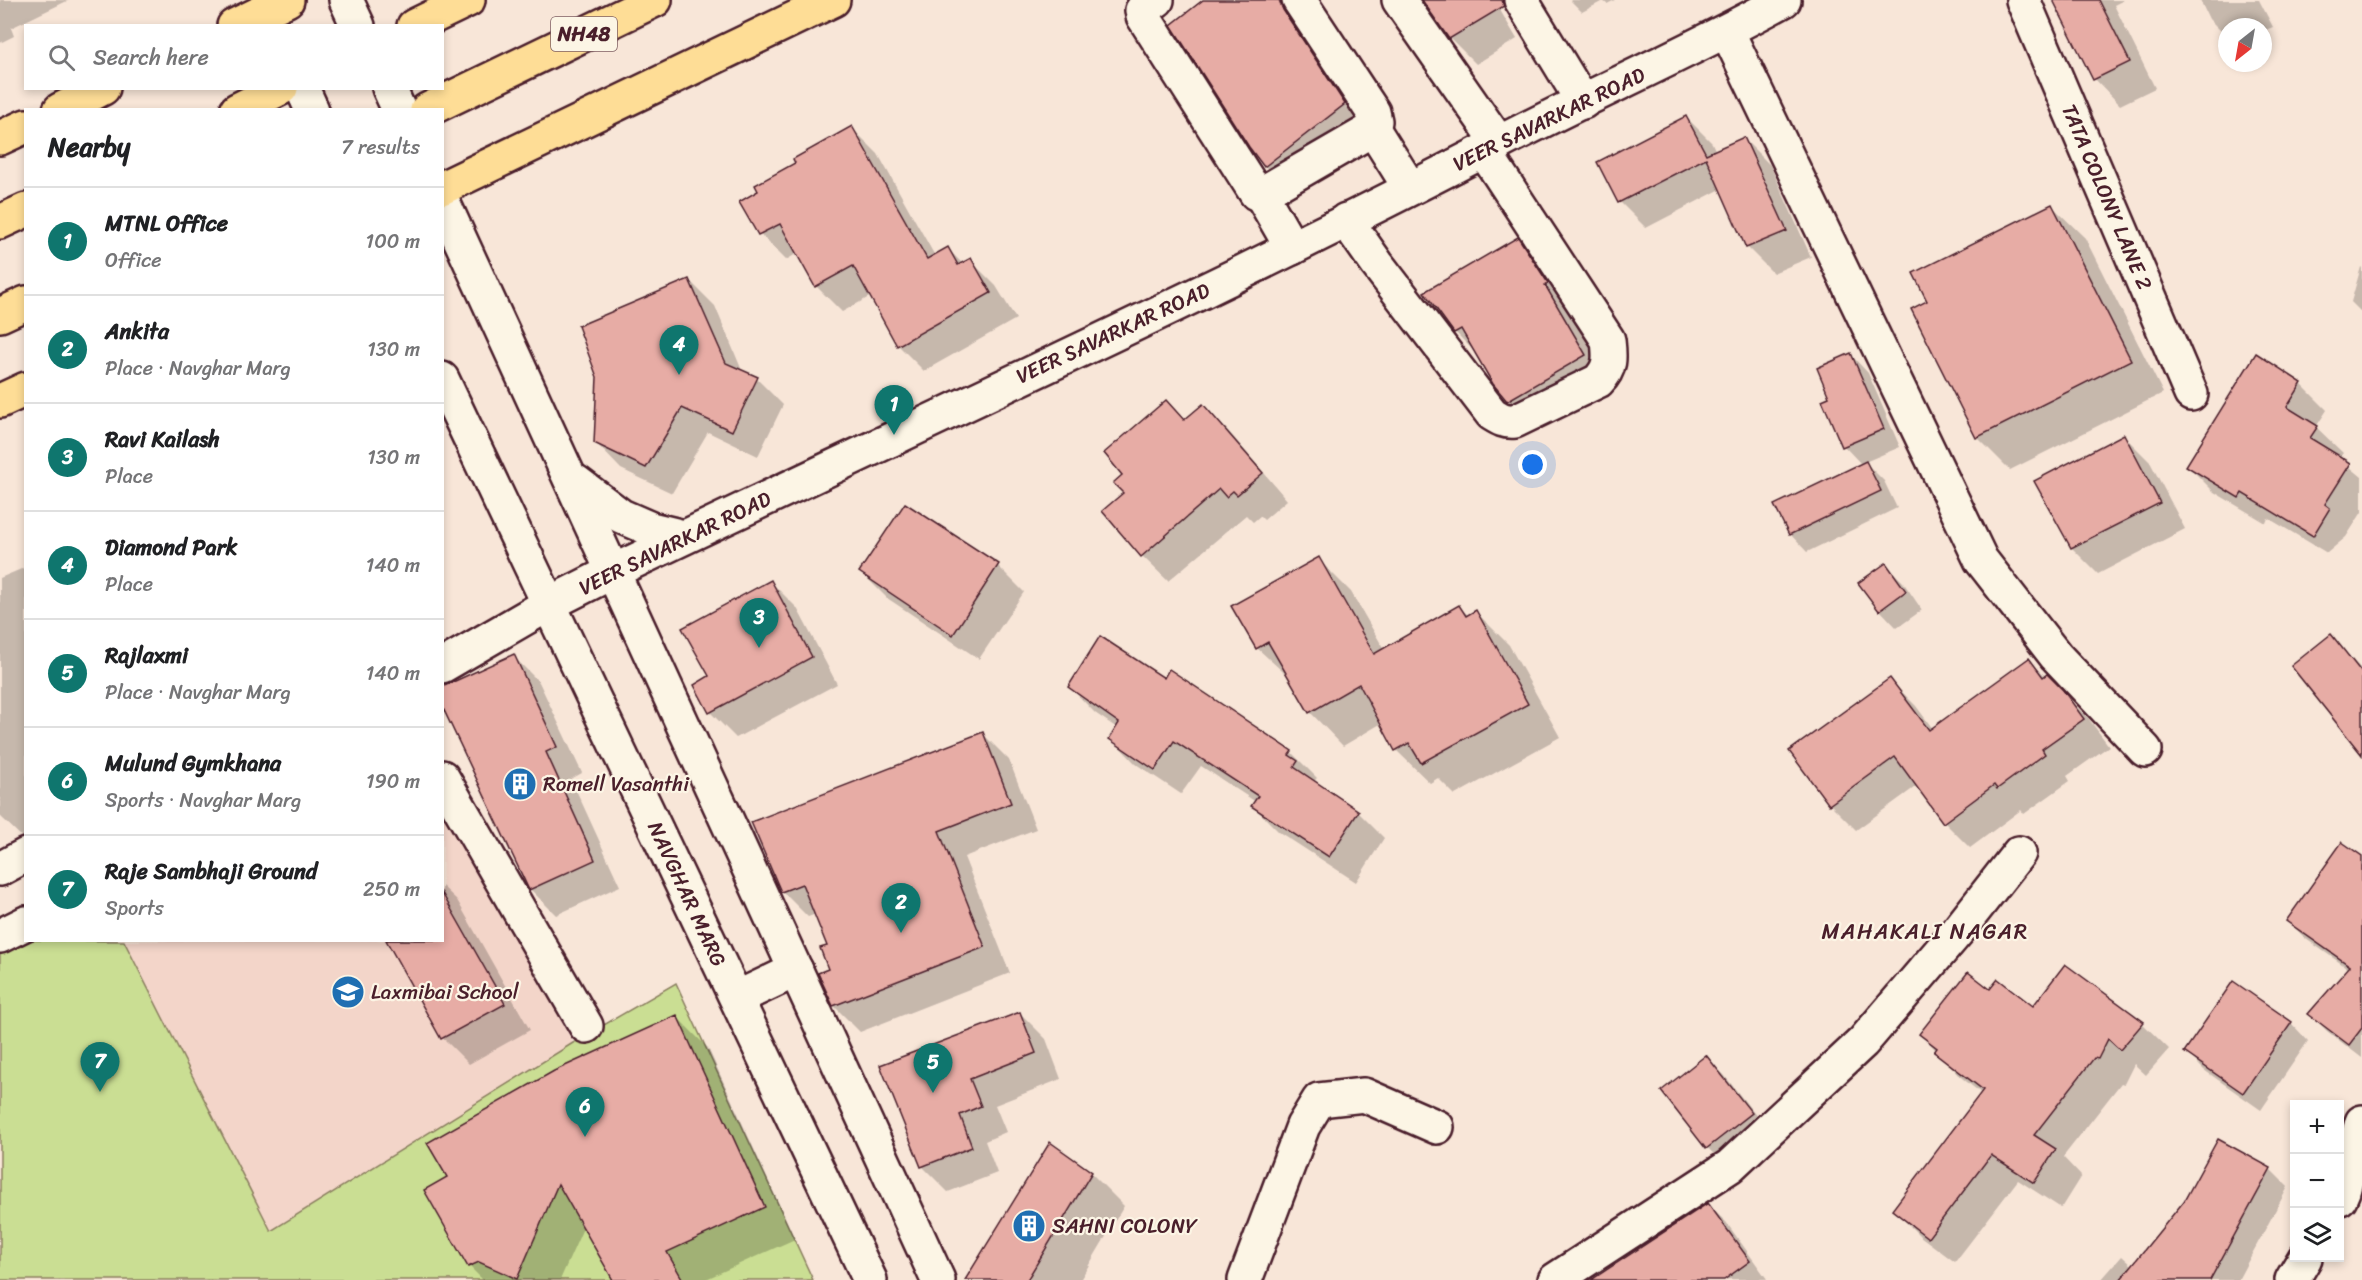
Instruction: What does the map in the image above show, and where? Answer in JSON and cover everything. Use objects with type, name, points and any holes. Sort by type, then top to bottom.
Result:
[{"type":"highway","points":[[418,24],[468,0]]},
{"type":"highway","name":"NH48","points":[[432,108],[656,0]]},
{"type":"highway","points":[[444,187],[833,0]]},
{"type":"highway","points":[[238,24],[272,9]]},
{"type":"highway","points":[[64,108],[100,90]]},
{"type":"highway","points":[[241,108],[277,90]]},
{"type":"highway","points":[[0,138],[24,127]]},
{"type":"highway","points":[[0,222],[24,211]]},
{"type":"highway","points":[[0,315],[24,304]]},
{"type":"highway","points":[[0,401],[24,389]]},
{"type":"street","points":[[346,0],[357,24]]},
{"type":"street","points":[[1157,0],[1142,10],[1143,16],[1256,193],[1261,194],[1292,248]]},
{"type":"street","points":[[1261,194],[1373,129],[1375,122],[1373,112],[1299,0]]},
{"type":"street","points":[[1346,220],[1492,414],[1499,419],[1507,422],[1515,421],[1598,381],[1607,372],[1611,360],[1608,340],[1399,0]]},
{"type":"street","points":[[1521,0],[1583,102]]},
{"type":"street","name":"VEER SAVARKAR ROAD","points":[[444,665],[549,604],[614,571],[1292,248],[1491,147],[1727,32],[1784,0]]},
{"type":"street","name":"TATA COLONY LANE 2","points":[[2023,0],[2191,394]]},
{"type":"street","points":[[1727,32],[1981,560],[2056,656],[2145,750]]},
{"type":"street","points":[[303,90],[311,108]]},
{"type":"street","points":[[390,90],[398,108]]},
{"type":"street","points":[[1373,129],[1410,188]]},
{"type":"street","points":[[444,204],[938,1280]]},
{"type":"street","name":"NAVGHAR MARG","points":[[444,383],[870,1280]]},
{"type":"street","points":[[572,479],[621,516],[651,528],[684,537]]},
{"type":"street","points":[[444,780],[586,1026]]},
{"type":"street","points":[[1555,1280],[1730,1166],[1863,1042],[1957,932],[2019,853]]},
{"type":"street","points":[[0,869],[24,856]]},
{"type":"street","points":[[0,936],[24,924]]},
{"type":"street","points":[[737,998],[796,970]]},
{"type":"street","points":[[1245,1280],[1303,1126],[1319,1100],[1364,1095],[1437,1127]]},
{"type":"street","points":[[2348,1198],[2362,1122]]},
{"type":"street","points":[[2292,1280],[2302,1262]]},
{"type":"shaded area","name":"Laxmibai School","points":[[444,806],[573,1043],[271,1231],[125,942],[444,942]]},
{"type":"green space","points":[[24,941],[125,942],[271,1231],[573,1043],[676,983],[813,1280],[0,1280],[0,952]]},
{"type":"building","points":[[1203,0],[1279,0],[1283,10],[1345,104],[1264,167],[1171,25]]},
{"type":"building","points":[[1422,0],[1502,0],[1504,6],[1449,39]]},
{"type":"building","points":[[2053,0],[2099,0],[2130,62],[2093,80]]},
{"type":"building","points":[[1686,116],[1706,154],[1744,137],[1787,231],[1746,248],[1706,158],[1618,203],[1597,162]]},
{"type":"building","points":[[852,126],[927,259],[948,247],[958,265],[971,258],[991,293],[897,346],[853,266],[815,287],[780,224],[758,235],[739,202],[758,191],[755,185],[795,163],[793,159]]},
{"type":"building","points":[[2052,204],[2131,360],[1976,438],[1911,309],[1927,301],[1913,273]]},
{"type":"building","points":[[1518,237],[1548,283],[1545,285],[1586,355],[1507,401],[1493,384],[1461,329],[1454,333],[1424,292]]},
{"type":"building","points":[[689,279],[726,363],[758,377],[732,431],[682,408],[646,468],[594,443],[597,377],[578,326]]},
{"type":"building","points":[[1851,353],[1884,429],[1842,447],[1822,400],[1829,397],[1817,368]]},
{"type":"building","points":[[2256,353],[2302,383],[2287,407],[2318,426],[2310,438],[2351,463],[2325,504],[2330,508],[2313,536],[2242,493],[2239,498],[2186,466]]},
{"type":"building","points":[[1166,400],[1184,420],[1203,404],[1263,473],[1237,495],[1233,491],[1226,497],[1219,489],[1141,557],[1102,511],[1123,493],[1113,483],[1122,475],[1104,453]]},
{"type":"building","points":[[2124,434],[2160,503],[2071,548],[2034,481]]},
{"type":"building","points":[[1866,461],[1881,491],[1789,535],[1774,505]]},
{"type":"building","points":[[905,503],[999,564],[953,635],[859,572]]},
{"type":"building","points":[[1319,557],[1374,654],[1459,605],[1466,616],[1476,610],[1528,704],[1421,763],[1409,743],[1395,751],[1359,684],[1309,713],[1268,642],[1256,649],[1231,606]]},
{"type":"building","points":[[1886,563],[1906,591],[1879,611],[1858,583]]},
{"type":"building","points":[[771,580],[812,657],[709,713],[694,685],[709,676],[682,628]]},
{"type":"building","points":[[2331,634],[2362,673],[2362,755],[2291,666]]},
{"type":"building","points":[[1100,636],[1164,678],[1169,669],[1292,751],[1289,755],[1298,761],[1294,767],[1359,811],[1329,857],[1251,806],[1258,796],[1174,741],[1155,770],[1109,739],[1119,723],[1068,687]]},
{"type":"building","name":"Romell Vasanthi","points":[[514,654],[557,747],[546,752],[595,860],[529,890],[444,710],[444,686]]},
{"type":"building","points":[[2029,658],[2043,677],[2047,674],[2063,690],[2084,719],[2042,749],[2045,754],[1997,789],[1994,785],[1943,823],[1895,757],[1829,805],[1789,751],[1890,678],[1929,730]]},
{"type":"building","points":[[983,732],[1011,803],[939,831],[985,947],[833,1006],[818,973],[828,969],[820,948],[827,946],[802,884],[781,892],[751,822]]},
{"type":"building","points":[[2342,842],[2362,856],[2362,1028],[2349,1045],[2308,1014],[2350,966],[2286,921]]},
{"type":"building","points":[[444,897],[505,1004],[441,1039],[387,942],[444,942]]},
{"type":"building","points":[[2065,964],[2144,1022],[2120,1050],[2108,1039],[2098,1059],[2094,1058],[2034,1135],[2056,1149],[2034,1183],[1991,1155],[1928,1238],[1892,1210],[1983,1090],[1934,1052],[1937,1048],[1919,1034],[1968,972],[1990,989],[1998,979],[2033,1006]]},
{"type":"building","points":[[2233,981],[2292,1022],[2243,1093],[2184,1052]]},
{"type":"building","points":[[1020,1012],[1036,1053],[970,1079],[981,1106],[960,1115],[972,1147],[921,1167],[880,1065]]},
{"type":"building","points":[[677,1015],[765,1207],[667,1252],[683,1280],[613,1280],[558,1184],[517,1279],[479,1262],[468,1267],[424,1190],[447,1177],[427,1143],[554,1071]]},
{"type":"building","points":[[1706,1055],[1752,1113],[1706,1149],[1661,1091]]},
{"type":"building","points":[[2218,1139],[2271,1168],[2210,1280],[2120,1280],[2184,1201]]},
{"type":"building","name":"SAHNI COLONY","points":[[1050,1142],[1092,1172],[1027,1280],[965,1280]]},
{"type":"building","points":[[1708,1203],[1750,1261],[1724,1280],[1591,1280]]},
{"type":"place","name":"Diamond Park","points":[[679,375]]},
{"type":"place","name":"MTNL Office","points":[[894,435]]},
{"type":"place","name":"Ravi Kailash","points":[[759,648]]},
{"type":"place","name":"Romell Vasanthi","points":[[520,784]]},
{"type":"place","name":"Ankita","points":[[901,933]]},
{"type":"place","name":"Laxmibai School","points":[[348,992]]},
{"type":"place","name":"Raje Sambhaji Ground","points":[[100,1092]]},
{"type":"place","name":"Rajlaxmi","points":[[933,1093]]},
{"type":"place","name":"Mulund Gymkhana","points":[[585,1137]]},
{"type":"place","name":"SAHNI COLONY","points":[[1029,1226]]},
{"type":"district","name":"MAHAKALI NAGAR","points":[[1925,931]]}]
